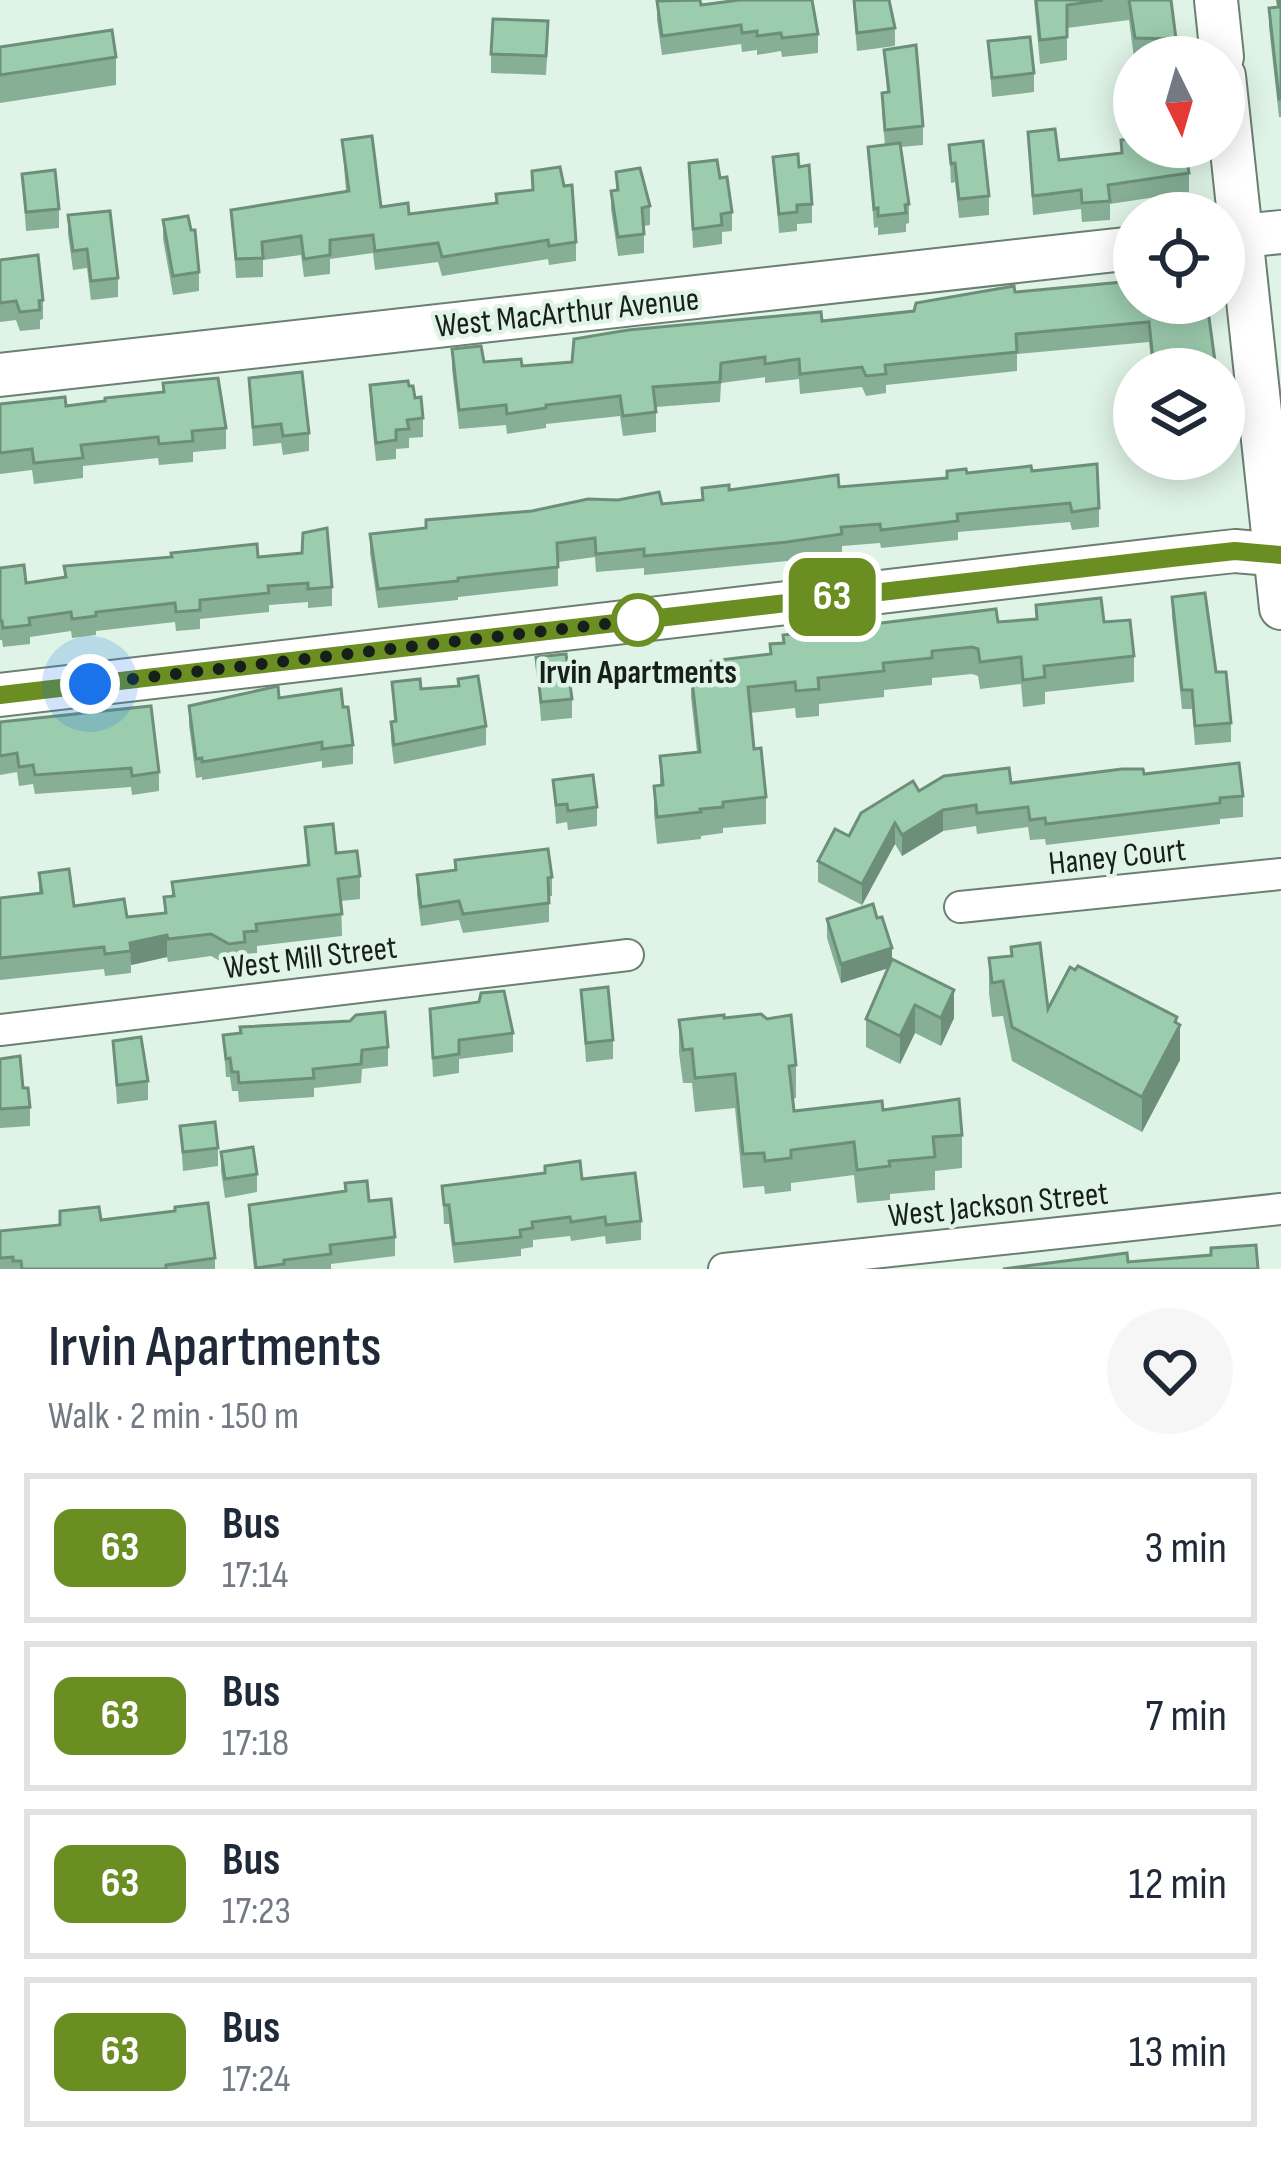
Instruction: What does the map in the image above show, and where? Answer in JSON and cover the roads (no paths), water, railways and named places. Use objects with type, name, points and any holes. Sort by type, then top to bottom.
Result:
[{"type":"main road","points":[[1216,0],[1220,36]]},
{"type":"main road","points":[[1238,168],[1249,236],[1281,608]]},
{"type":"main road","name":"West MacArthur Avenue","points":[[0,375],[1113,250]]},
{"type":"main road","points":[[0,695],[1180,557],[1235,551],[1278,554]]},
{"type":"street","name":"Haney Court","points":[[961,907],[1281,874]]},
{"type":"street","name":"West Mill Street","points":[[0,1030],[628,955]]},
{"type":"street","name":"West Jackson Street","points":[[724,1269],[1281,1209]]},
{"type":"place","name":"Irvin Apartments","points":[[638,620]]}]
